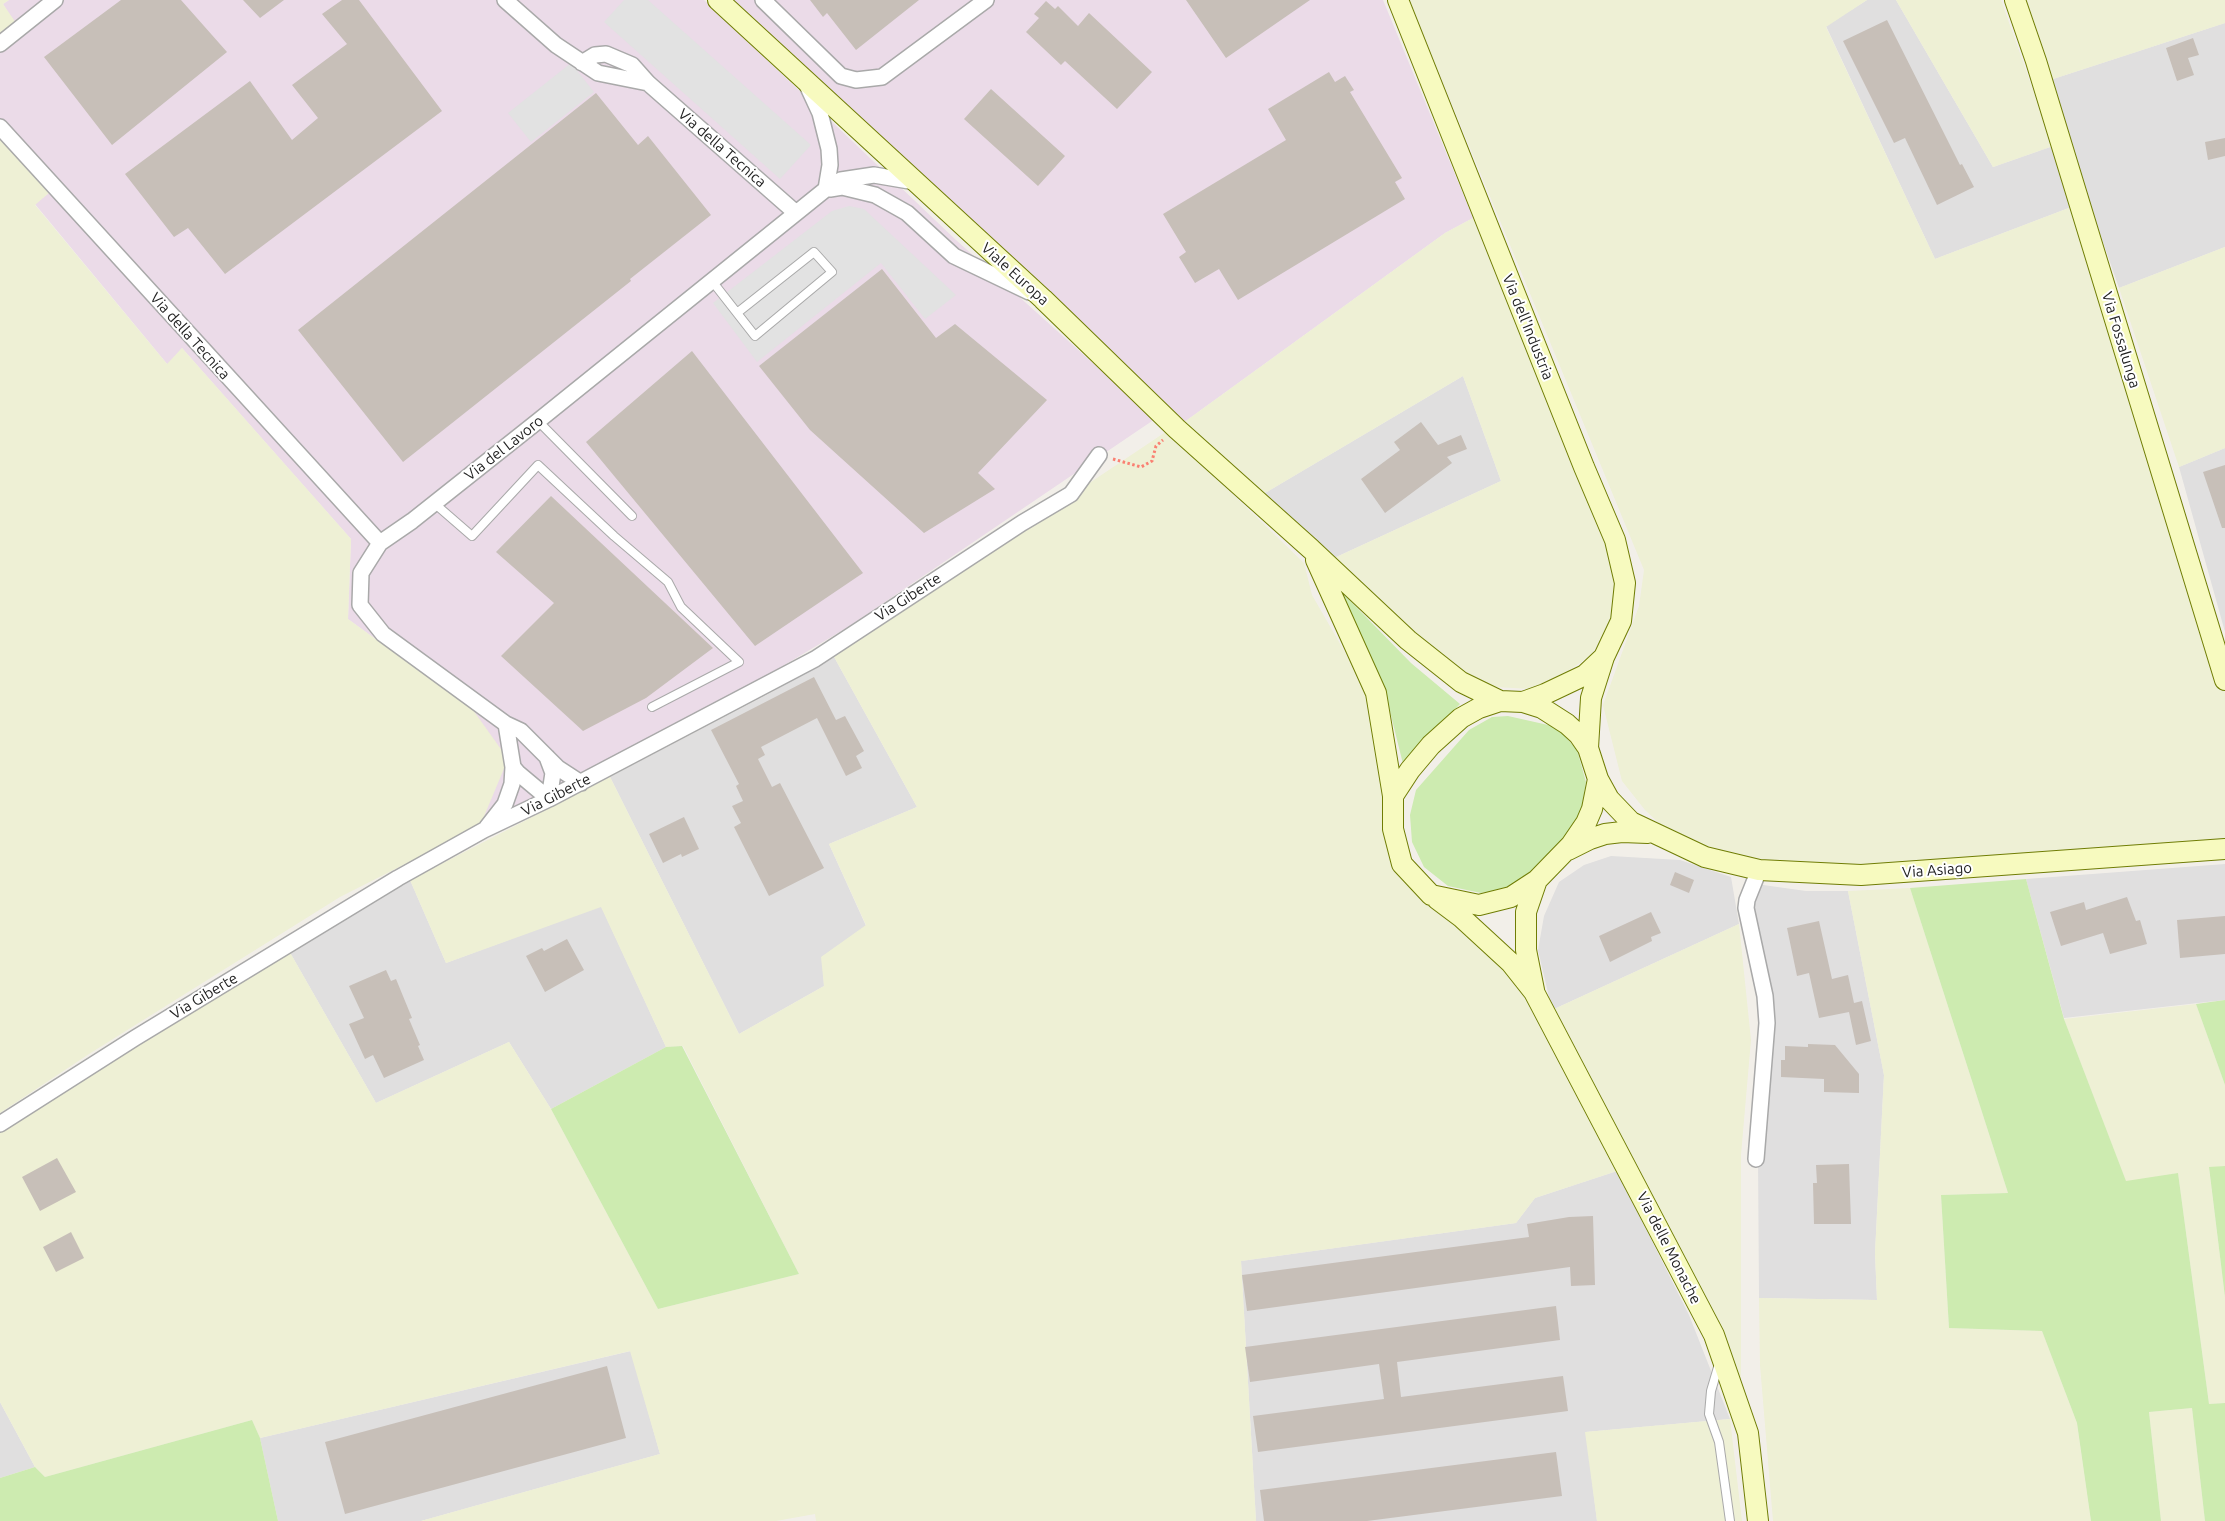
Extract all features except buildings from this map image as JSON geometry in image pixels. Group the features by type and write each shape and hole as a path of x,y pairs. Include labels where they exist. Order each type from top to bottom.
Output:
{"main road":[{"name":"Viale Europa","path":"718,0 1043,299 1178,430 1311,549 1408,640 1461,682 1500,701"},
{"name":"Via dell'Industria","path":"1398,0 1584,467 1615,540 1625,583 1621,620 1604,657 1591,698 1588,748"},
{"name":"Via Fossalunga","path":"2015,0 2036,61 2221,653 2225,680"},
{"path":"1311,549 1376,693 1393,796 1393,829 1402,864 1432,895 1461,917 1510,963 1534,992"},
{"name":"Via dell'Industria","path":"1522,702 1545,694 1585,675 1604,657"},
{"path":"1393,796 1410,770 1431,745 1461,718 1479,708 1500,701 1522,702 1542,708 1555,715 1579,735 1588,748 1598,780 1594,802 1586,823 1571,845 1537,880 1511,897 1479,905 1432,895"},
{"name":"Via Asiago","path":"1598,780 1609,799 1631,822 1705,857 1759,870 1861,875 2225,849"},
{"path":"1561,854 1582,842 1605,834 1622,832 1655,834"},
{"path":"1534,992 1526,950 1526,912 1537,880"},
{"name":"Via delle Monache","path":"1534,992 1714,1334 1748,1433 1758,1521"}],"street":[{"path":"0,44 55,0"},
{"name":"Via della Tecnica","path":"506,0 556,45 598,73 648,83"},
{"path":"763,0 841,76 856,80 882,77 986,0"},
{"name":"Via della Tecnica","path":"582,63 595,55 606,54 632,65 648,83 796,213"},
{"path":"804,80 820,113 829,148 830,165 826,189 842,187 875,195 906,213 954,256 1043,299"},
{"name":"Via della Tecnica","path":"0,127 380,544"},
{"name":"Via del Lavoro","path":"581,783 558,768 521,732 506,724 384,634 360,605 361,573 380,544 538,421 826,189 841,180 874,175 915,182"},
{"name":"Via Giberte","path":"0,1124 135,1038 372,894 484,830 581,783 815,659 1022,523 1072,494 1099,454"},
{"path":"484,830 505,804 512,784 513,767 506,724"},
{"path":"546,755 553,773 550,799"},
{"path":"513,767 550,799"},
{"path":"1756,1159 1767,1023 1765,996 1746,908 1747,900 1759,870"}],"lane":[{"path":"712,281 737,313 755,336 832,272 814,252 737,313"},
{"path":"538,421 632,516"},
{"path":"434,503 472,536 538,465 614,536 668,582 681,607 739,662 652,707"},
{"path":"1721,1355 1711,1391 1709,1414 1719,1442 1730,1521"}],"path":[{"path":"1099,454 1142,467 1152,461 1156,446 1178,430"}],"shaded area":[{"path":"9,0 704,0 956,240 1155,419 848,627 766,676 480,826 473,710 348,619 351,539 182,348 168,365 35,204 50,192 0,132 0,34 15,23 3,4"},
{"path":"624,0 648,0 811,145 780,179 604,22"},
{"path":"729,0 1383,0 1473,218 1445,233 1183,423"},
{"path":"1867,0 1896,0 1993,167 2053,146 2074,206 1935,259 1826,26"},
{"path":"2225,23 2225,247 2119,288 2047,81"},
{"path":"571,63 594,92 531,142 508,113"},
{"path":"849,206 864,209 956,295 925,319 881,263 757,362 713,303 832,211"},
{"path":"1463,376 1501,481 1332,559 1260,496"},
{"path":"2225,448 2225,632 2179,467"},
{"path":"833,655 917,807 829,844 866,926 822,957 824,986 739,1034 610,777 774,691"},
{"path":"1611,856 1680,860 1731,877 1739,924 1552,1010 1538,950 1544,916 1559,882 1584,865"},
{"path":"2225,864 2225,1000 2064,1018 2026,879"},
{"path":"410,880 446,963 601,906 666,1047 551,1109 509,1042 376,1103 288,949 322,928"},
{"path":"1749,883 1806,891 1848,891 1884,1075 1875,1253 1877,1300 1759,1298 1758,1155 1767,1039"},
{"path":"1617,1171 1689,1315 1730,1419 1586,1432 1597,1521 1256,1521 1241,1261 1516,1223 1535,1198"},
{"path":"631,1351 660,1454 421,1521 278,1521 260,1438"},
{"path":"0,1402 35,1467 0,1478"}],"green space":[{"path":"0,0 9,0 3,4 16,23 0,34"},
{"path":"1409,0 1867,0 1826,27 1935,259 2074,206 2181,534 2225,693 2225,848 1784,873 1679,842 1645,810 1622,781 1603,705 1639,606 1644,570"},
{"path":"1896,0 2001,0 2053,146 1993,167"},
{"path":"2019,0 2225,0 2225,23 2047,81"},
{"path":"0,132 50,192 35,205 167,364 182,348 351,539 348,619 473,710 508,759 480,826 340,897 89,1054 0,1113"},
{"path":"1473,218 1615,558 1614,621 1590,656 1556,679 1530,689 1496,687 1440,665 1332,559 1501,481 1463,376 1260,496 1183,423 1445,233"},
{"path":"2225,247 2225,448 2179,467 2119,288"},
{"path":"1167,431 1304,563 1312,595 1369,694 1400,863 1508,962 1617,1171 1535,1198 1516,1223 1241,1261 1256,1521 816,1521 815,1514 776,1521 421,1521 660,1454 630,1351 260,1438 252,1420 45,1477 35,1467 0,1402 0,1133 288,949 376,1103 509,1042 551,1109 658,1309 799,1274 683,1046 666,1047 601,907 446,963 410,880 610,777 739,1034 824,986 821,957 866,925 829,844 917,807 833,655"},
{"path":"1324,574 1411,663 1460,704 1403,764 1384,687"},
{"path":"1508,716 1557,727 1577,750 1586,782 1581,812 1561,845 1510,889 1481,893 1448,886 1424,867 1412,842 1410,815 1416,790 1469,730 1492,717"},
{"path":"2026,879 2064,1019 2126,1181 2178,1173 2209,1404 2225,1403 2225,1521 2205,1521 2192,1408 2149,1412 2161,1521 2091,1521 2077,1423 2042,1331 1949,1328 1941,1195 2008,1193 1910,888"},
{"path":"1910,888 2008,1193 1941,1195 1949,1328 2042,1331 2077,1423 2091,1521 1773,1521 1760,1365 1759,1298 1877,1300 1875,1253 1884,1075 1848,891"},
{"path":"1739,924 1751,1040 1741,1155 1741,1402 1552,1010"},
{"path":"2225,1000 2225,1085 2196,1004"},
{"path":"2196,1004 2225,1085 2225,1166 2209,1168 2225,1297 2225,1403 2209,1404 2178,1173 2126,1182 2064,1019"},
{"path":"682,1046 799,1274 658,1309 551,1109 666,1047"},
{"path":"2225,1166 2225,1297 2209,1167"},
{"path":"2192,1408 2205,1521 2161,1521 2149,1412"},
{"path":"1730,1419 1742,1521 1597,1521 1585,1432"},
{"path":"252,1420 260,1438 278,1521 0,1521 0,1478 35,1467 45,1477"}]}
